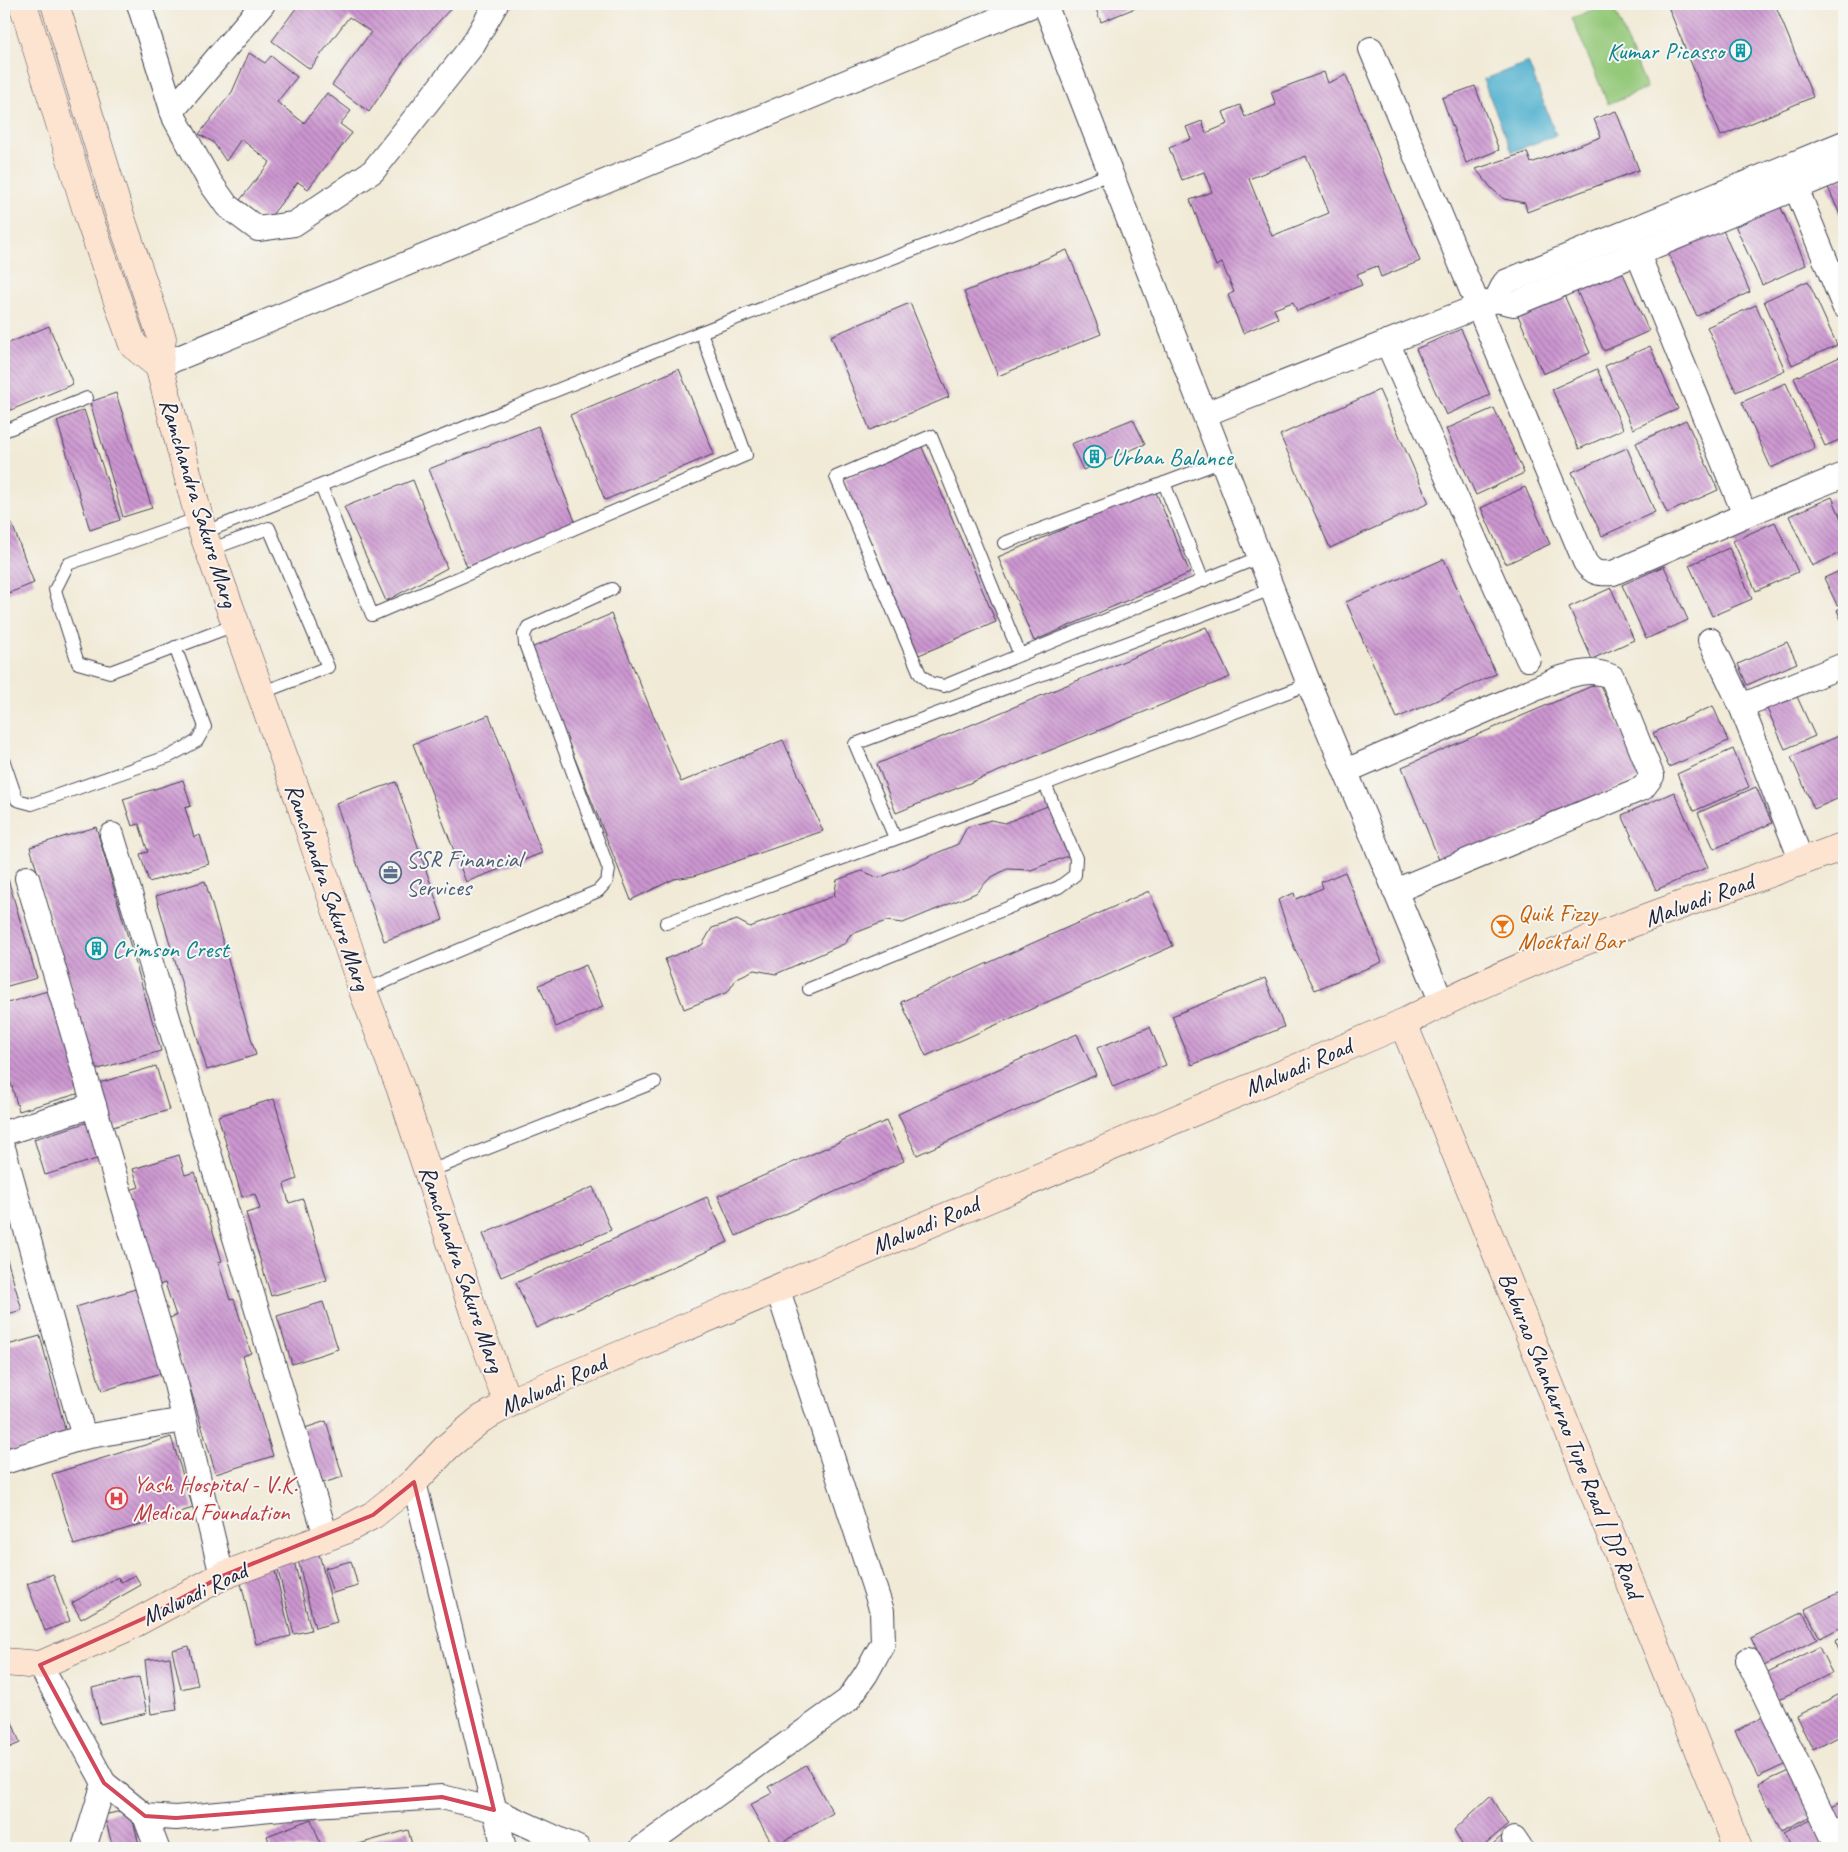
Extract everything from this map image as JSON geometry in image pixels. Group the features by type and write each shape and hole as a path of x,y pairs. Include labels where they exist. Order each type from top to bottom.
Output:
{"street":[{"name":"Ramchandra Sakure Marg","path":"22,4 89,218 133,345 158,366"},
{"name":"Ramchandra Sakure Marg","path":"55,4 118,209 162,338 158,366 204,534 363,990 430,1172 475,1316 508,1404"},
{"path":"139,4 172,111 210,182 228,206 258,229 294,224 373,171 472,46 496,4"},
{"path":"172,111 263,4"},
{"path":"158,366 1035,4"},
{"path":"1045,4 1308,684 1442,1002"},
{"path":"1371,49 1486,304 1585,562 1591,571 1600,574 1613,573 1745,514 1844,475"},
{"path":"1486,304 1505,282 1844,142"},
{"path":"1787,166 1844,306"},
{"path":"1205,414 1486,304 1514,304 1844,168"},
{"path":"89,218 118,209"},
{"path":"1628,231 1745,514"},
{"path":"1387,342 1528,659"},
{"path":"1710,640 1741,706 1802,862"},
{"path":"1741,706 1844,665"},
{"path":"1346,771 1558,679 1583,671 1601,672 1612,677 1652,776 1643,788 1395,891"},
{"path":"112,834 326,1536"},
{"name":"Malwadi Road","path":"40,1665 124,1629 222,1576 342,1531 373,1515 414,1482 446,1447 481,1419 508,1404 777,1287 1403,1023 1442,1002 1584,942 1844,846"},
{"path":"27,878 175,1380 222,1576"},
{"name":"Baburao Shankarrao Tupe Road | DP Road","path":"1403,1023 1738,1848"},
{"path":"4,1133 94,1105"},
{"path":"4,1151 84,1437"},
{"path":"642,1848 848,1700 866,1674 883,1643 882,1611 777,1287"},
{"path":"4,1462 84,1437 184,1420"},
{"path":"414,1482 504,1848"},
{"path":"1748,1660 1838,1848"},
{"path":"4,1662 40,1665 104,1783 146,1816 157,1848"},
{"path":"84,1848 104,1783"},
{"path":"146,1816 176,1818 313,1805 442,1797 494,1810 578,1848"}],"lane":[{"path":"204,534 701,332 1110,174"},
{"path":"321,486 372,615 746,455 701,332"},
{"path":"4,431 87,398"},
{"path":"1020,655 931,436 836,477 920,674 930,683 944,686 1020,655 1203,580 1260,557"},
{"path":"1004,543 1222,460"},
{"path":"1164,483 1203,580"},
{"path":"235,625 110,672 78,663 56,590 68,564 204,534 269,528 328,667 261,693"},
{"path":"363,990 598,891 606,882 609,870 525,644 524,635 528,627 612,589"},
{"path":"894,838 855,744 1272,589"},
{"path":"4,762 16,800 32,804 170,756 197,741 204,727 175,648"},
{"path":"666,923 1045,784 1308,684"},
{"path":"809,989 1059,887 1075,875 1076,858 1045,784"},
{"path":"430,1172 656,1082"}],"highlighted area":[{"path":"414,1482 494,1810 442,1797 176,1818 145,1816 104,1783 40,1665 147,1617 222,1576 373,1515"}],"green space":[{"path":"1607,4 1612,4 1647,88 1608,104 1572,18"}],"water":[{"path":"1528,62 1556,135 1512,152 1483,80"}],"building":[{"path":"299,4 454,5 406,57 369,112 332,85 371,32 349,17 310,69 272,41"},
{"path":"1094,4 1145,4 1101,22"},
{"name":"Kumar Picasso","path":"1667,4 1775,4 1813,97 1721,136"},
{"path":"249,53 265,63 271,56 297,77 277,102 304,123 327,93 351,111 340,124 352,133 308,189 298,182 267,221 240,200 270,162 241,139 226,161 213,142 199,134 232,92"},
{"path":"1324,72 1328,83 1346,75 1420,261 1381,277 1377,266 1357,274 1362,285 1297,311 1293,302 1274,309 1278,318 1243,333 1228,295 1234,292 1222,263 1216,266 1190,200 1212,192 1204,172 1182,180 1169,148 1191,139 1186,127 1202,121 1206,133 1228,124 1223,112 1240,105 1245,117 1276,105 1271,92","holes":["1306,156 1329,213 1272,236 1249,179"]},
{"path":"1475,86 1499,150 1466,163 1442,98"},
{"path":"1616,111 1639,170 1527,212 1525,203 1504,199 1492,189 1476,169 1527,152 1531,163 1601,137 1594,119"},
{"path":"1844,178 1844,224 1827,185"},
{"path":"1779,203 1806,265 1762,285 1734,223"},
{"path":"1722,228 1750,292 1697,316 1668,253"},
{"path":"1067,250 1101,334 998,376 964,292"},
{"path":"1620,267 1649,331 1604,351 1575,287"},
{"path":"1808,281 1837,345 1792,365 1764,301"},
{"path":"1563,293 1590,353 1543,374 1517,313"},
{"path":"910,303 949,397 870,430 831,336"},
{"path":"1756,305 1785,370 1736,392 1707,327"},
{"path":"49,326 73,384 4,413 4,345"},
{"path":"1461,329 1490,395 1446,415 1416,349"},
{"path":"1650,346 1678,409 1633,429 1605,366"},
{"path":"1842,356 1844,438 1825,446 1794,378"},
{"path":"679,369 714,454 605,500 570,415"},
{"path":"1597,369 1623,429 1579,449 1552,389"},
{"path":"1786,383 1815,448 1771,468 1742,402"},
{"path":"1379,390 1429,503 1330,548 1280,435"},
{"path":"116,393 152,508 123,517 90,402"},
{"path":"1494,408 1524,473 1476,495 1446,429"},
{"path":"84,410 120,520 90,530 57,421"},
{"name":"Urban Balance","path":"1133,419 1145,444 1083,470 1071,444"},
{"path":"1686,420 1718,490 1667,513 1636,443"},
{"path":"538,426 576,524 467,567 429,469"},
{"path":"922,447 996,622 919,655 844,480"},
{"path":"1627,448 1655,512 1602,536 1572,472"},
{"path":"413,480 447,568 386,601 344,507"},
{"path":"1525,487 1550,544 1506,564 1481,508"},
{"path":"1155,490 1190,573 1034,641 998,557"},
{"path":"1832,497 1844,526 1844,551 1812,566 1789,516"},
{"path":"1775,522 1798,572 1756,591 1733,541"},
{"path":"12,524 34,583 4,595 4,527"},
{"path":"1729,548 1752,599 1712,616 1689,565"},
{"path":"1444,559 1496,674 1397,718 1346,602"},
{"path":"1664,566 1688,620 1646,639 1622,585"},
{"path":"1844,569 1844,601 1837,605 1824,578"},
{"path":"1611,588 1634,640 1592,659 1569,607"},
{"path":"1844,606 1844,627 1837,610"},
{"path":"611,614 681,782 783,740 823,831 694,876 674,879 631,900 531,648"},
{"path":"1206,627 1230,677 896,813 877,764"},
{"path":"1787,642 1797,663 1747,685 1738,664"},
{"path":"1599,683 1643,776 1441,865 1402,767"},
{"path":"1794,690 1815,736 1785,749 1765,704"},
{"path":"1713,706 1728,741 1669,767 1653,733"},
{"path":"489,715 542,853 466,882 413,744"},
{"path":"1841,735 1844,741 1844,796 1814,809 1791,757"},
{"path":"1733,749 1749,787 1694,811 1677,774"},
{"path":"183,780 191,806 185,808 194,837 200,835 209,864 149,882 140,854 148,852 139,824 132,826 123,799"},
{"path":"396,782 443,920 384,941 336,803"},
{"path":"1756,787 1772,823 1714,849 1698,813"},
{"path":"1674,792 1708,867 1656,890 1622,815"},
{"path":"1050,805 1070,855 1031,870 1007,869 990,878 976,893 903,923 886,921 850,935 846,943 776,974 754,970 737,978 728,992 684,1009 665,959 702,945 712,928 737,920 750,927 834,896 837,880 862,871 879,878 958,844 967,827 991,820 1005,823"},
{"name":"Crimson Crest","path":"96,827 161,1051 95,1070 30,847"},
{"path":"1345,872 1382,962 1315,990 1294,947 1278,900 1294,893 1296,899 1323,888 1321,882"},
{"path":"8,879 37,978 4,987 4,880"},
{"path":"205,881 256,1055 207,1070 156,896"},
{"path":"1149,891 1173,946 926,1056 901,1002"},
{"path":"586,965 603,1007 556,1027 539,985"},
{"path":"1265,978 1284,1027 1192,1065 1172,1016"},
{"path":"54,989 84,1092 19,1111 4,1059 4,1004"},
{"path":"1150,1027 1166,1065 1113,1087 1097,1048"},
{"path":"1077,1034 1096,1075 917,1155 898,1114"},
{"path":"156,1066 169,1110 113,1127 99,1083"},
{"path":"274,1099 297,1179 284,1184 289,1203 303,1199 327,1280 271,1296 246,1213 260,1209 255,1194 242,1197 218,1116"},
{"path":"92,1121 103,1157 45,1175 34,1139"},
{"path":"886,1121 904,1161 736,1236 718,1196"},
{"path":"179,1155 185,1175 195,1172 222,1261 218,1262 230,1300 234,1299 251,1353 243,1356 273,1456 216,1474 169,1318 176,1316 165,1283 159,1285 130,1190 139,1187 133,1169"},
{"path":"593,1187 611,1230 501,1277 483,1234"},
{"path":"707,1197 728,1242 536,1328 516,1283"},
{"path":"4,1249 22,1310 4,1315"},
{"path":"142,1287 167,1371 102,1391 76,1307"},
{"path":"323,1302 338,1349 292,1364 277,1316"},
{"path":"40,1336 67,1436 4,1453 4,1346"},
{"path":"326,1421 343,1477 319,1484 302,1429"},
{"path":"171,1437 193,1508 74,1545 52,1474"},
{"path":"318,1550 337,1622 315,1628 297,1556"},
{"path":"293,1557 311,1630 294,1634 276,1562"},
{"path":"351,1561 358,1586 333,1593 325,1568"},
{"path":"273,1563 291,1636 256,1644 238,1571"},
{"path":"53,1574 70,1621 45,1631 27,1584"},
{"path":"135,1575 141,1585 81,1619 72,1603 118,1577 121,1582"},
{"path":"1844,1590 1844,1626 1820,1638 1805,1609"},
{"path":"1803,1612 1817,1639 1764,1666 1751,1638"},
{"path":"1844,1637 1844,1662 1835,1641"},
{"path":"189,1646 198,1685 181,1689 172,1650"},
{"path":"1819,1647 1832,1673 1777,1700 1764,1675"},
{"path":"170,1657 177,1710 151,1714 145,1660"},
{"path":"139,1677 147,1713 100,1724 92,1688"},
{"path":"1844,1692 1844,1734 1813,1750 1796,1716"},
{"path":"1765,1716 1788,1763 1758,1777 1735,1731"},
{"path":"11,1719 20,1743 4,1750 4,1721"},
{"path":"806,1765 833,1813 774,1847 750,1805 772,1793 768,1787"},
{"path":"1793,1769 1815,1814 1781,1831 1758,1785"},
{"path":"1490,1796 1508,1825 1480,1848 1464,1848 1454,1830"},
{"path":"1844,1800 1844,1843 1828,1807"},
{"path":"130,1809 140,1848 113,1848 104,1815"},
{"path":"1817,1816 1833,1848 1791,1848 1783,1833"},
{"path":"311,1819 322,1848 271,1848 267,1836"},
{"path":"408,1830 413,1848 345,1848"},
{"path":"1502,1836 1511,1848 1488,1848"}],"place":[{"name":"Kumar Picasso","path":"1740,51"},
{"name":"Urban Balance","path":"1095,457"},
{"name":"SSR Financial Services","path":"390,873"},
{"name":"Quik Fizzy Mocktail Bar","path":"1502,927"},
{"name":"Crimson Crest","path":"96,949"},
{"name":"Yash Hospital - V.K. Medical Foundation","path":"117,1498"}]}
